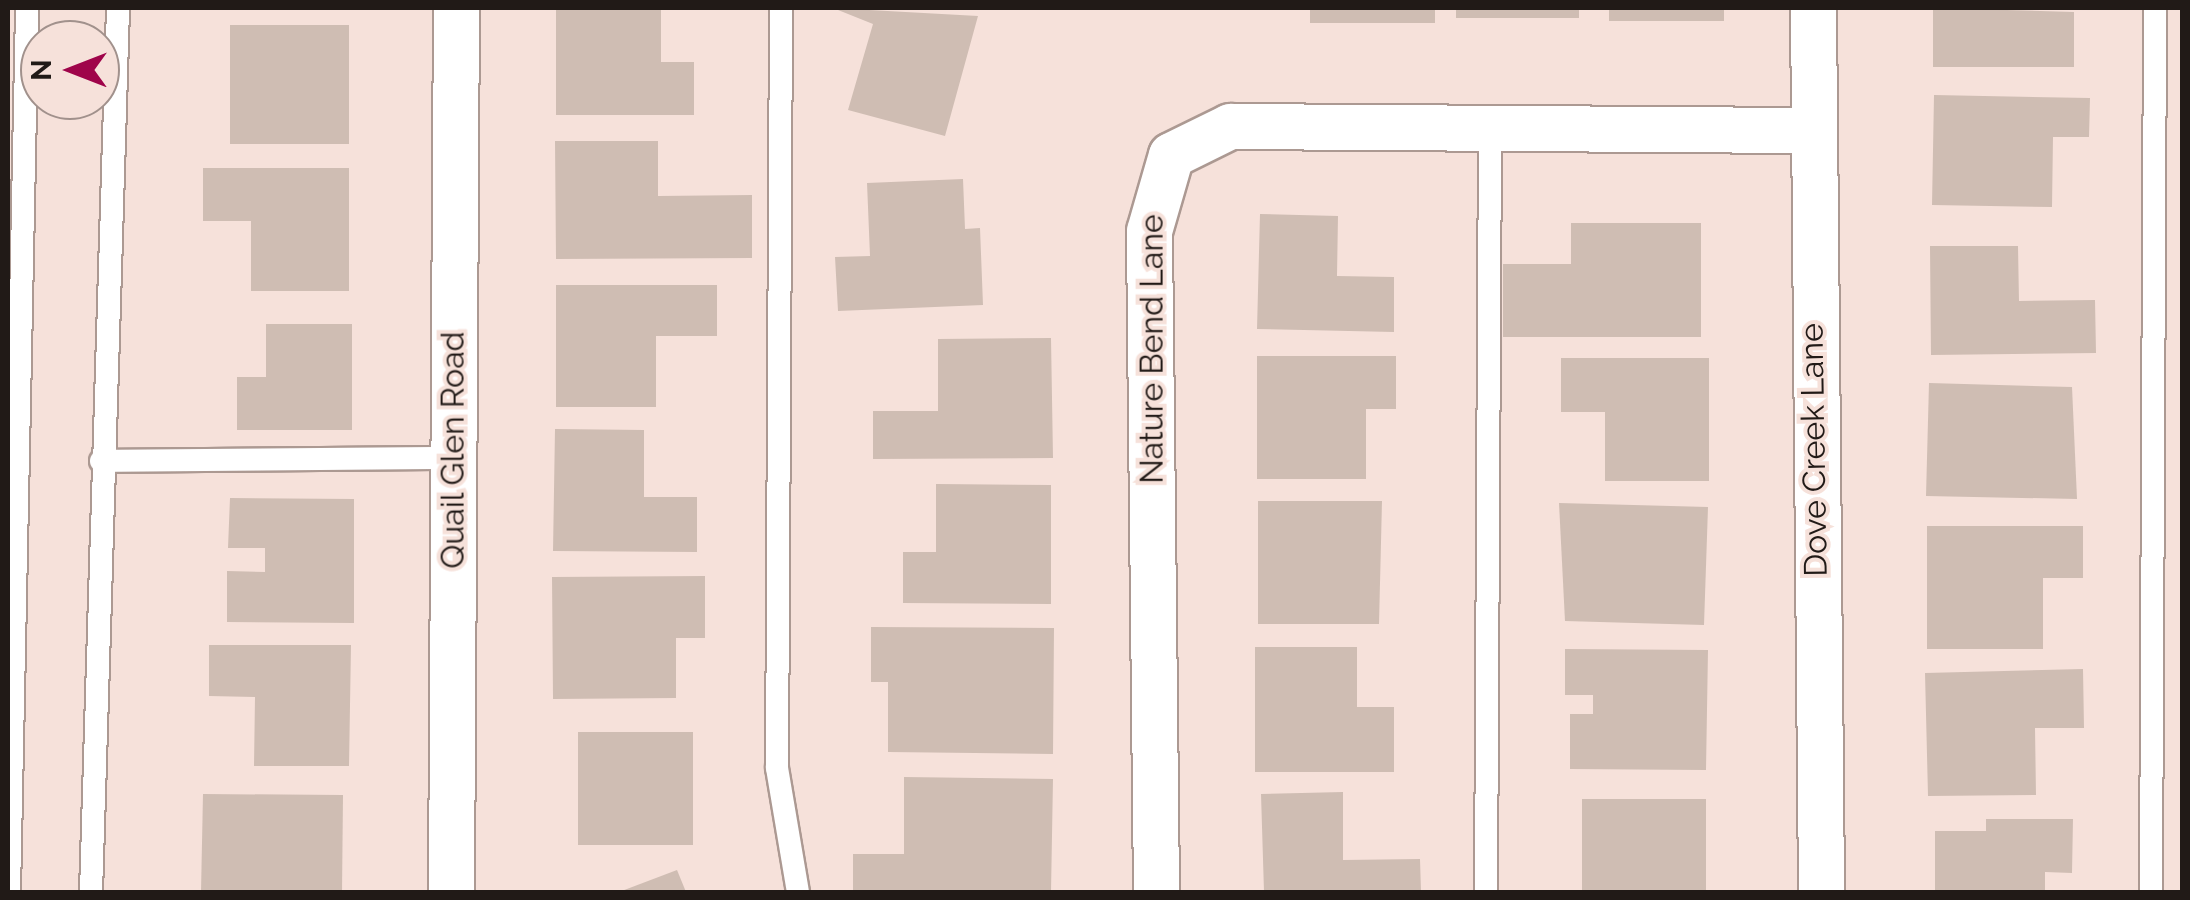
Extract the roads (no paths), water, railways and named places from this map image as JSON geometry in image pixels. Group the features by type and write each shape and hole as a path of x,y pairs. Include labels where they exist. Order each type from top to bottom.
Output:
{"street":[{"name":"Quail Glen Road","path":"452,892 456,8"},
{"name":"Dove Creek Lane","path":"1813,8 1810,130 1821,892"},
{"name":"Nature Bend Lane","path":"1156,892 1152,195 1170,154 1230,126 1490,124 1810,130"}],"lane":[{"path":"8,892 27,8"},
{"path":"91,892 101,460 118,8"},
{"path":"781,8 776,768 798,892"},
{"path":"2151,892 2155,8"},
{"path":"1486,892 1490,124"},
{"path":"101,460 453,458"}]}
